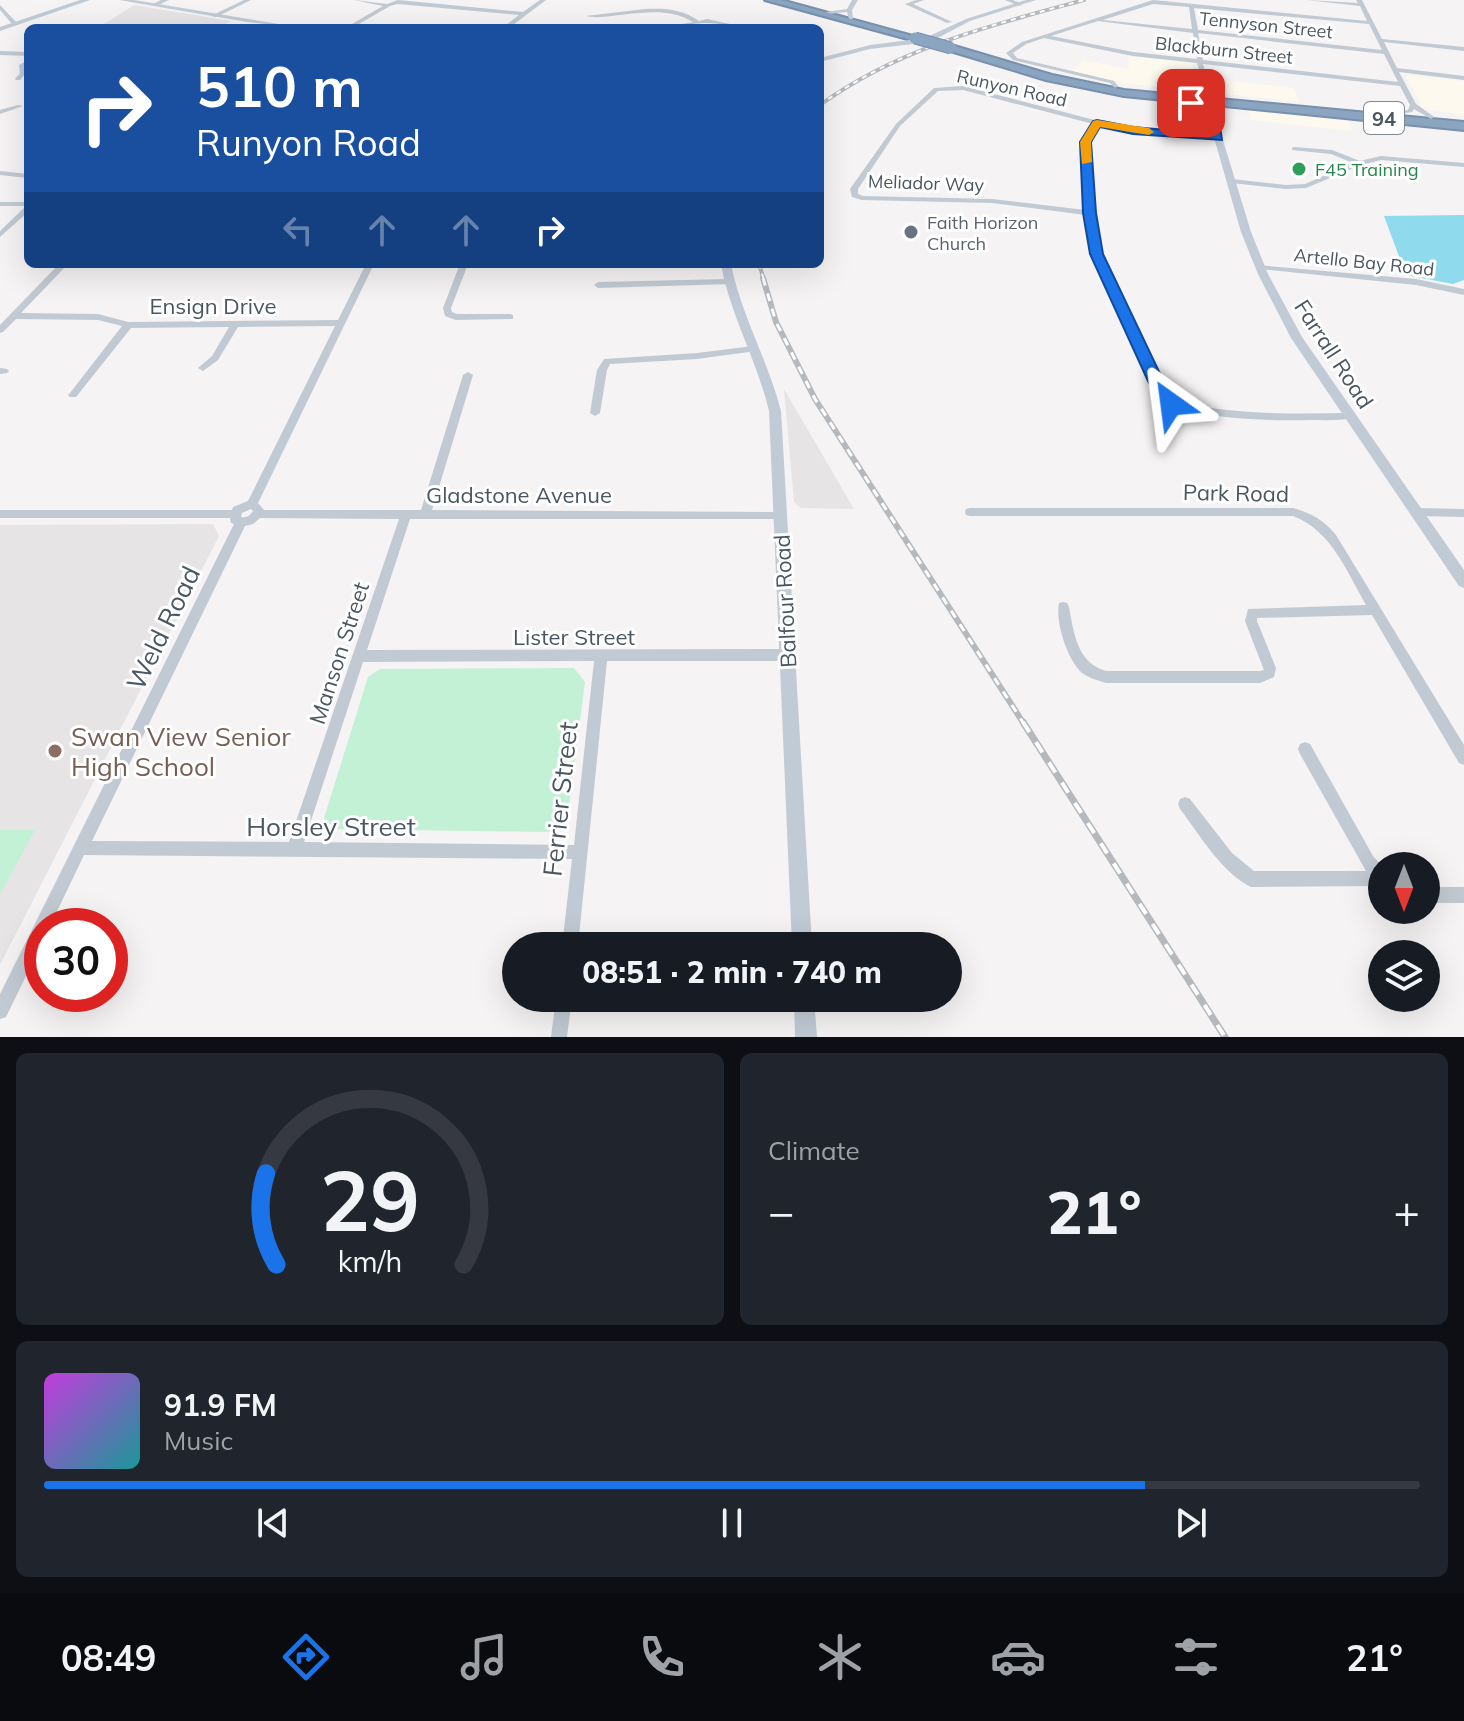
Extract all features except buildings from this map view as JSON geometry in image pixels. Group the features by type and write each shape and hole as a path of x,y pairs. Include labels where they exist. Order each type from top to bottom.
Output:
{"highway":[{"name":"94","path":"770,0 917,37 1082,86 1184,100 1209,107 1426,114 1464,123"},
{"name":"94","path":"783,0 850,14 917,37"},
{"name":"94","path":"953,47 1115,86 1169,93 1209,107 1269,108 1464,123"}],"main road":[{"path":"0,29 87,0"},
{"path":"122,0 273,24"},
{"path":"824,59 870,47 918,42 938,36 968,20 1033,0"},
{"name":"Farrall Road","path":"1209,107 1246,232 1260,267 1297,338 1464,582"},
{"name":"Balfour Road","path":"726,268 728,282 768,382 775,411 801,932"},
{"path":"805,1012 806,1037"}],"street":[{"path":"154,5 166,0"},
{"path":"218,15 248,0"},
{"path":"357,0 523,14"},
{"path":"510,24 543,0"},
{"path":"850,14 855,0"},
{"path":"921,0 908,4 949,22"},
{"path":"1008,0 1019,4"},
{"path":"1309,0 1360,2 1413,105 1426,114"},
{"path":"1082,86 1070,75 1009,55 1019,45 1149,3 1371,23"},
{"path":"355,24 388,5"},
{"path":"1191,5 1209,107"},
{"path":"589,16 652,6 691,16 696,21"},
{"path":"0,7 15,24"},
{"name":"Tennyson Street","path":"1097,20 1385,52"},
{"path":"683,24 696,21 717,24"},
{"name":"Blackburn Street","path":"1045,36 1117,52 1402,84"},
{"path":"1379,40 1464,49"},
{"path":"0,53 24,54"},
{"path":"18,79 23,73 24,64"},
{"path":"1395,70 1464,78"},
{"name":"Runyon Road","path":"942,87 963,88 1133,130 1209,107"},
{"name":"Meliador Way","path":"942,87 936,89 898,125 854,189 855,195 876,200 992,201 1089,213"},
{"path":"1395,114 1410,111 1413,105"},
{"path":"0,112 20,106"},
{"path":"1097,123 1086,142 1089,213 1096,254 1156,381 1171,404 1204,413 1244,418 1350,416"},
{"path":"1294,149 1332,152 1359,163"},
{"path":"1232,181 1306,186 1359,163 1395,158 1464,165"},
{"path":"0,173 24,176"},
{"path":"0,204 24,206"},
{"path":"0,235 24,210"},
{"name":"Artello Bay Road","path":"1260,267 1416,282 1464,292"},
{"path":"0,330 60,268"},
{"path":"255,509 368,268"},
{"path":"462,268 447,308 448,314 456,317 510,317"},
{"path":"598,285 728,282"},
{"path":"14,316 98,317 128,325"},
{"path":"203,368 215,358 236,323"},
{"name":"Ensign Drive","path":"73,395 128,325 340,323"},
{"path":"595,413 602,370 607,361 753,349"},
{"path":"425,514 468,375"},
{"name":"Gladstone Avenue","path":"0,514 237,518 255,509 406,515 780,515"},
{"name":"Park Road","path":"970,512 1293,512 1306,516 1326,530 1460,742 1464,758"},
{"path":"1416,512 1464,513"},
{"name":"Manson Street","path":"294,850 406,515"},
{"name":"Weld Road","path":"51,908 237,518"},
{"path":"1063,607 1067,630 1079,663 1086,671 1106,677 1260,677 1270,673 1270,668 1251,621 1252,613 1375,610"},
{"name":"Lister Street","path":"359,656 789,655"},
{"name":"Ferrier Street","path":"572,932 601,657"},
{"path":"1305,749 1368,861"},
{"path":"1185,804 1227,858 1251,879 1368,878"},
{"name":"Horsley Street","path":"81,848 581,852"},
{"path":"1440,895 1464,895"},
{"name":"Weld Road","path":"0,1011 24,962"},
{"path":"559,1037 562,1012"}],"shaded area":[{"path":"134,5 231,21 225,24 104,24"},
{"path":"1128,56 1192,63 1198,90 1130,84 1072,71 1082,60 1129,69"},
{"path":"1406,76 1464,81 1464,115 1423,109"},
{"path":"1215,79 1294,88 1299,102 1218,93"},
{"path":"1248,110 1347,119 1353,131 1222,117 1251,119"},
{"path":"784,389 854,509 801,508 794,502"},
{"name":"Swan View Senior High School","path":"213,524 219,536 29,908 24,908 24,918 0,965 0,525"}],"green space":[{"path":"574,668 585,682 567,821 552,832 331,829 324,818 368,677 380,669"},
{"path":"0,830 35,830 0,894"}],"water":[{"path":"1464,215 1464,280 1453,284 1406,275 1384,216"}],"railway":[{"path":"824,102 881,68 947,40 1084,0"},
{"path":"760,268 764,280"},
{"path":"763,278 776,322 815,399 1024,724"},
{"path":"1023,722 1225,1037"}],"slow traffic":[{"path":"1087,162 1086,142 1097,123 1149,132"}],"place":[{"name":"F45 Training","path":"1299,169"},
{"name":"Faith Horizon Church","path":"911,232"},
{"name":"Swan View Senior High School","path":"55,751"}],"route":[{"path":"1171,404 1156,381 1096,254 1089,213 1086,142 1097,123 1133,130 1218,138 1215,126 1191,103"}]}
